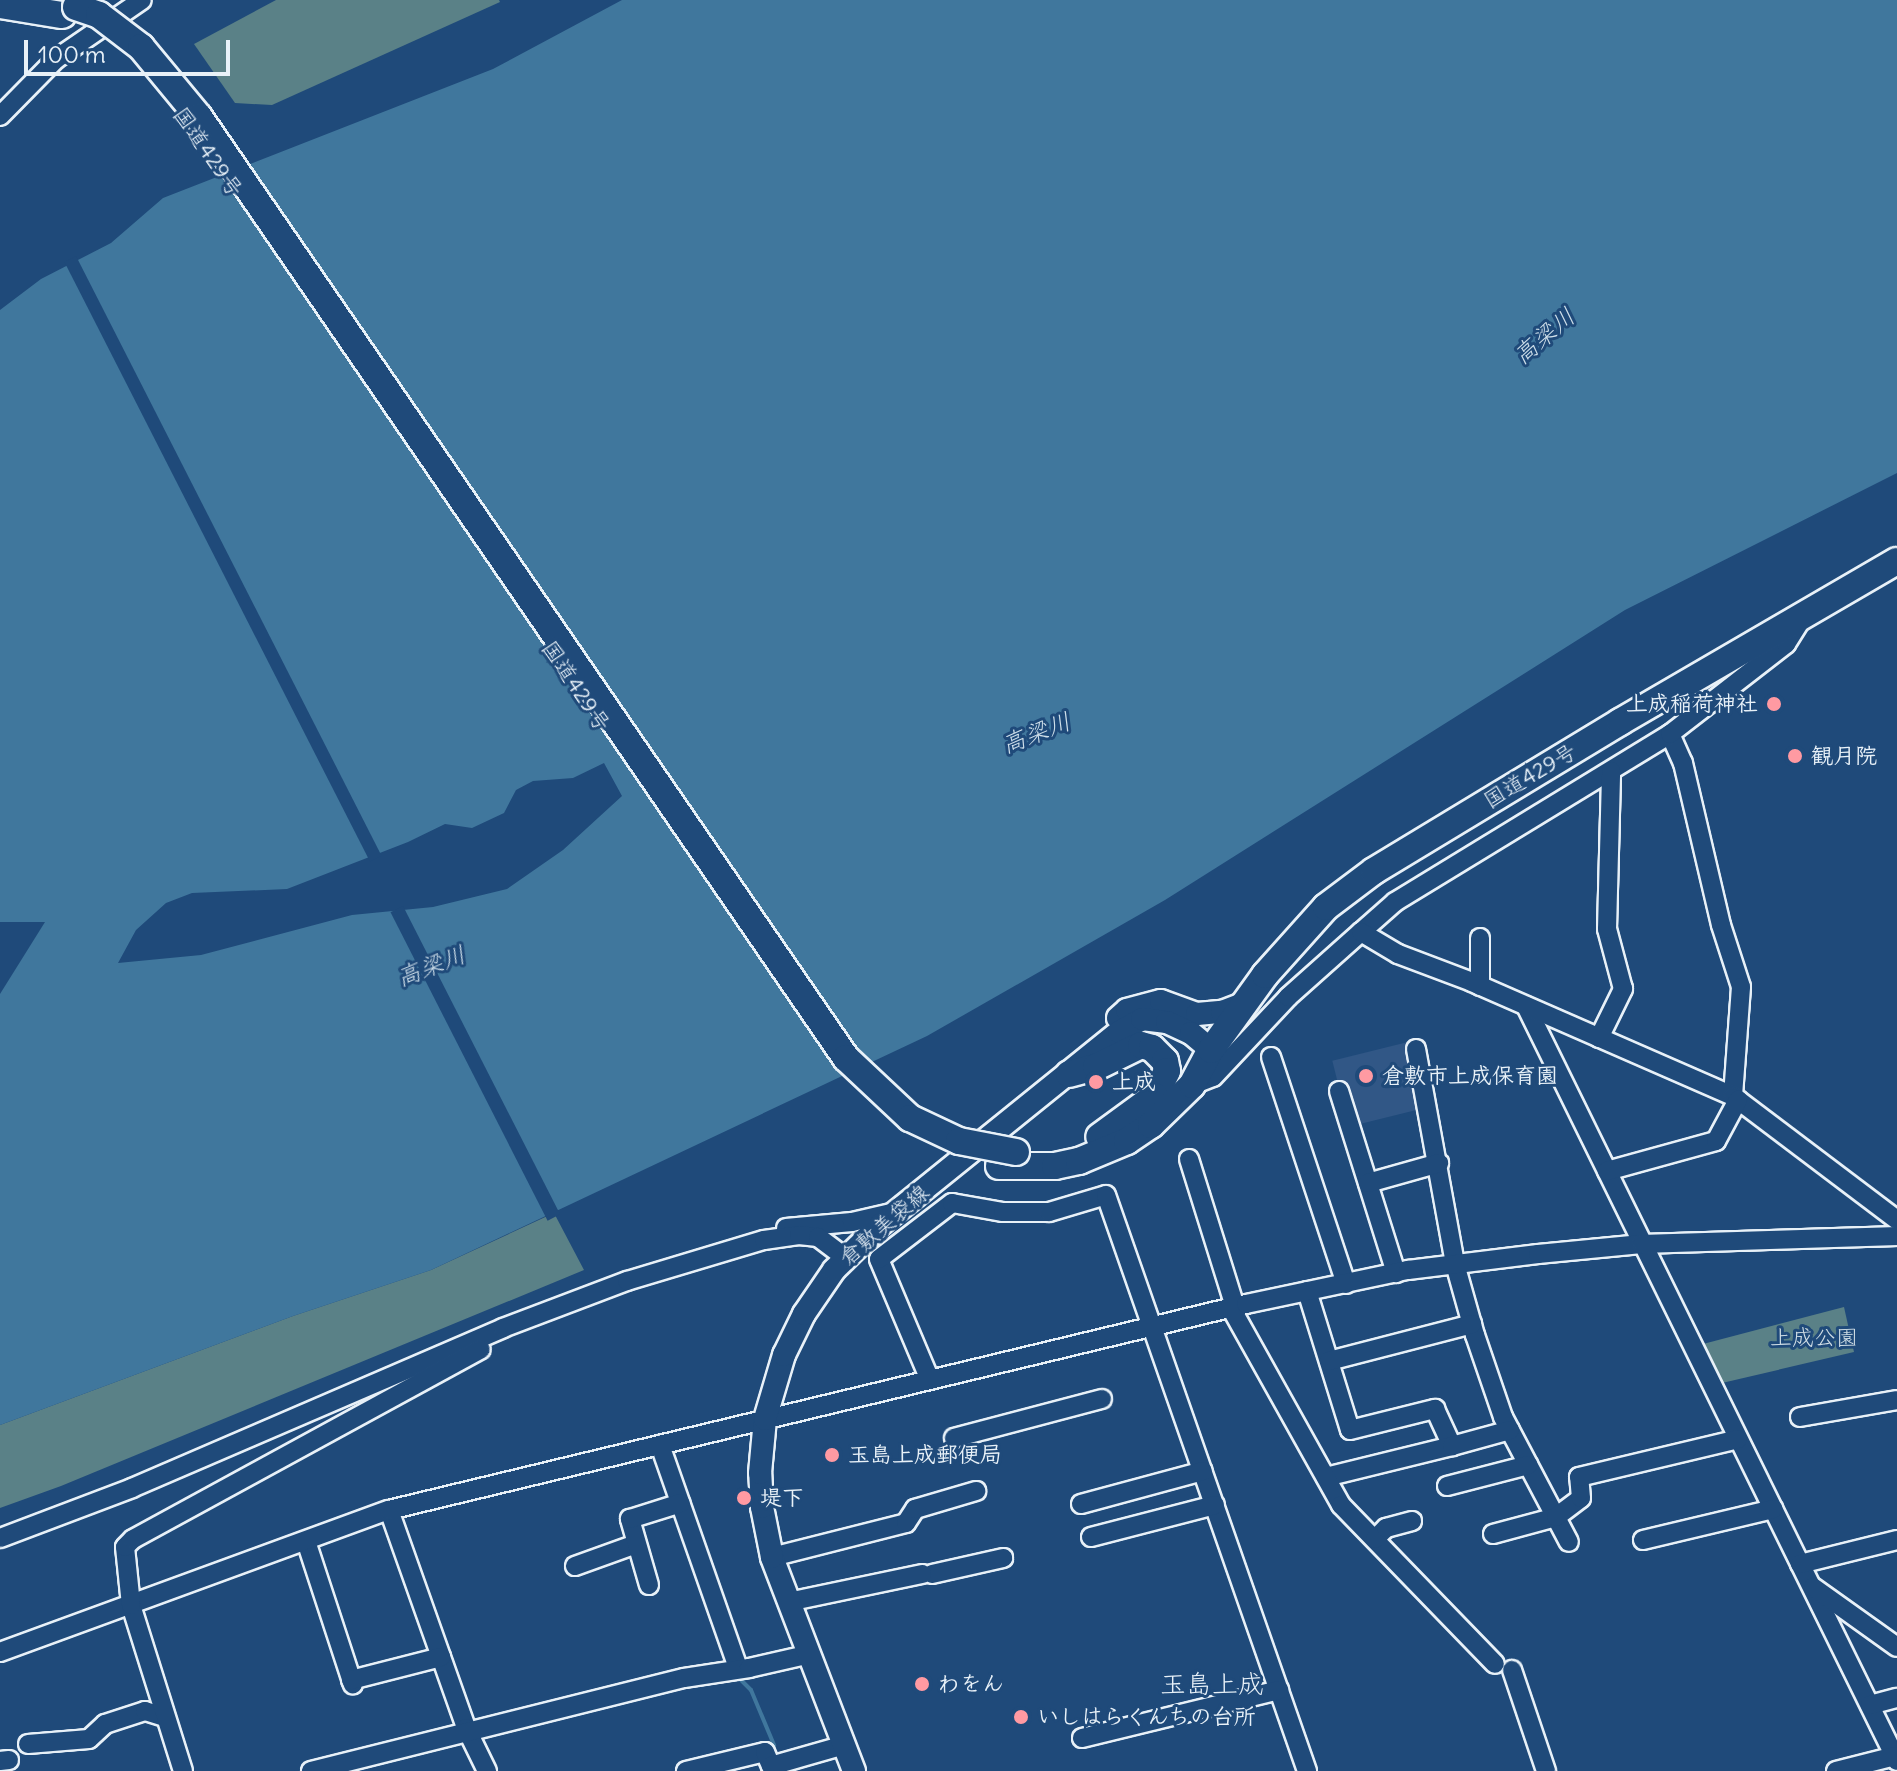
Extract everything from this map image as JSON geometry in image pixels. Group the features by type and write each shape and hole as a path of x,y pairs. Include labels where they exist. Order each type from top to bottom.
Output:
{"highway":[{"name":"国道429号","path":"0,5 72,6 141,47 199,117 846,1058 910,1118 1008,1159 1074,1146 1099,1137 1158,1102 1211,1050"},
{"name":"国道429号","path":"72,6 83,22 132,56 192,127 837,1066 877,1109 948,1155 1055,1166 1105,1151 1151,1125 1192,1085 1211,1050 1245,1003 1289,946 1326,907 1374,871 1897,561"},
{"path":"1069,1074 1096,1067 1141,1045 1152,1048 1165,1061 1167,1071 1155,1096 1099,1137"}],"main road":[{"path":"1092,1055 1112,1024 1127,1010 1142,1004 1161,1001 1197,1014 1210,1014 1245,1003"},
{"name":"倉敷美袋線","path":"854,1771 772,1557 760,1473 765,1419 784,1355 797,1327 820,1288 845,1257 896,1212 1119,1032 1142,1019 1167,1022 1191,1033 1211,1050"}],"street":[{"path":"0,116 56,59 142,0"},
{"path":"1192,1085 1213,1077 1288,997 1395,902 1670,734 1786,644 1798,629 1803,615"},
{"path":"1607,1171 1716,1141 1736,1098 1741,987 1721,925 1688,778 1670,734"},
{"path":"1599,1038 1623,989 1607,929 1611,771"},
{"path":"1361,932 1398,954 1480,986 1736,1098 1897,1220"},
{"path":"1480,938 1480,986"},
{"path":"1526,1006 1896,1758 1836,1771"},
{"path":"1416,1049 1455,1264 1472,1324 1510,1430 1569,1542"},
{"path":"1271,1057 1346,1284"},
{"path":"1339,1091 1396,1273"},
{"path":"1189,1159 1233,1308 1330,1476 1341,1505 1378,1536 1504,1667 1546,1771"},
{"path":"1368,1183 1439,1163"},
{"path":"928,1374 879,1259 952,1203 1003,1212 1049,1212 1106,1195 1307,1771"},
{"path":"724,1252 765,1233 805,1223 852,1222 896,1212"},
{"path":"0,1538 132,1488 503,1328 627,1281 724,1252 799,1235 818,1237 845,1257"},
{"path":"0,1652 130,1599 389,1510 765,1419 928,1374 1307,1291 1455,1264 1642,1244 1897,1236"},
{"path":"1307,1291 1350,1430 1435,1409 1452,1446"},
{"path":"1329,1361 1472,1324"},
{"path":"183,1771 130,1599 123,1559 125,1547 133,1539 436,1375 486,1346 503,1328"},
{"path":"954,1438 1102,1399"},
{"path":"1800,1417 1897,1400"},
{"path":"1330,1476 1510,1430"},
{"path":"1493,1534 1556,1517 1581,1498 1579,1477 1738,1439"},
{"path":"660,1445 738,1668"},
{"path":"1447,1486 1528,1465"},
{"path":"1081,1504 1203,1471"},
{"path":"772,1557 906,1523 915,1509 976,1491"},
{"path":"649,1585 630,1519 681,1503"},
{"path":"1091,1537 1215,1505"},
{"path":"1643,1540 1773,1509"},
{"path":"389,1510 441,1657 487,1771"},
{"path":"1378,1536 1412,1521"},
{"path":"1800,1564 1897,1540"},
{"path":"306,1541 352,1683 441,1657"},
{"path":"575,1566 636,1544"},
{"path":"788,1602 1003,1558"},
{"path":"1811,1586 1897,1647"},
{"path":"311,1771 472,1737 669,1681 810,1654"},
{"path":"1082,1738 1279,1690"},
{"path":"1870,1705 1897,1698"},
{"path":"28,1744 89,1739 105,1724 145,1711 165,1717"},
{"path":"686,1771 765,1752 771,1766 844,1745"}],"shaded area":[{"path":"1408,1042 1424,1108 1349,1127 1332,1061"}],"green space":[{"path":"276,0 500,2 272,105 235,103 194,44"},
{"path":"554,1213 584,1270 61,1486 0,1508 0,1425 293,1316 431,1270"},
{"name":"上成公園","path":"1844,1307 1854,1352 1722,1383 1703,1344"}],"water":[{"name":"高梁川","path":"622,0 1897,0 1897,473 1625,610 1165,900 927,1036 431,1270 293,1316 0,1425 0,994 45,922 0,922 0,310 41,279 111,243 163,198 493,69","holes":["604,763 622,796 563,850 507,889 433,907 352,915 201,955 118,963 136,930 166,903 192,893 287,889 408,842 445,824 472,828 504,813 516,790 533,781 573,778"]}],"pier":[{"path":"76,256 382,856 370,862 64,262"},
{"path":"403,906 560,1214 548,1221 391,912"}],"waterway":[{"path":"738,1677 751,1690 774,1745"}],"place":[{"name":"上成稲荷神社","path":"1774,704"},
{"name":"観月院","path":"1795,756"},
{"name":"倉敷市上成保育園","path":"1366,1076"},
{"name":"上成","path":"1096,1082"},
{"name":"玉島上成郵便局","path":"832,1455"},
{"name":"堤下","path":"744,1498"},
{"name":"わをん","path":"922,1684"},
{"name":"いしはらくんちの台所","path":"1021,1717"}],"district":[{"name":"玉島上成","path":"1212,1684"}]}
